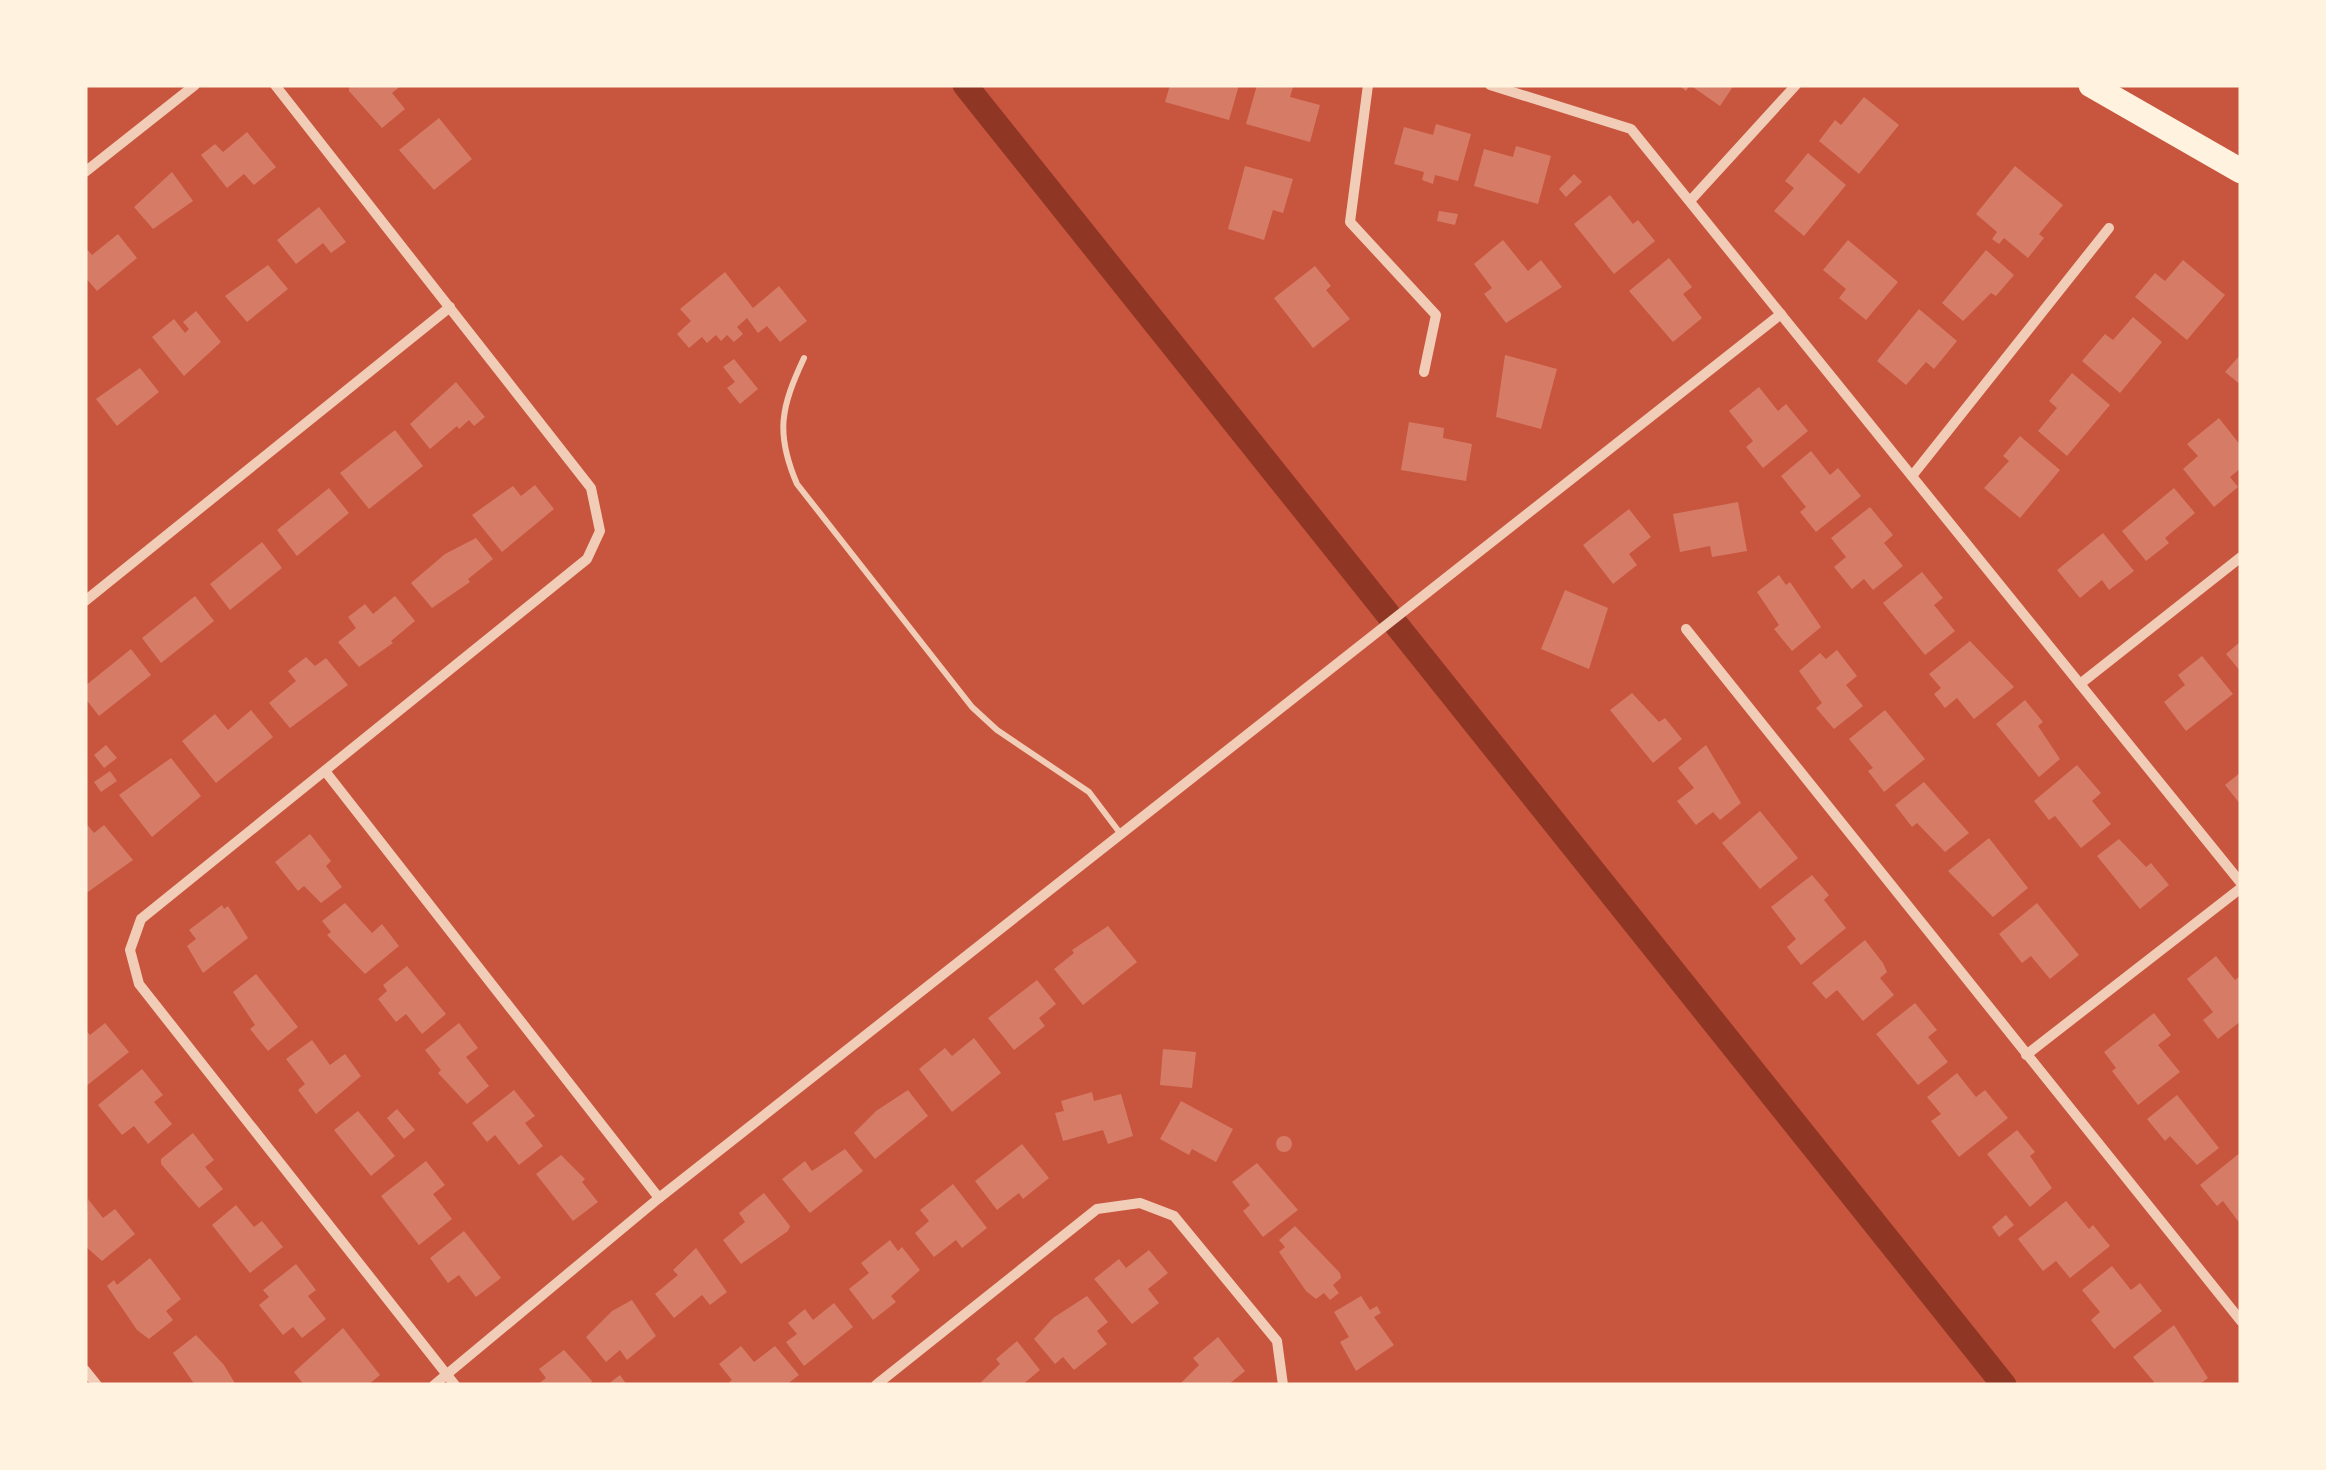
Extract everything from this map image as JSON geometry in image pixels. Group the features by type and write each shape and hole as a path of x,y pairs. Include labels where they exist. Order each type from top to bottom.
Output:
{"highway":[{"path":"2091,85 2241,171"}],"street":[{"path":"85,172 194,85"},
{"path":"275,85 591,488 600,531 588,559 141,918 130,950 139,984 455,1385"},
{"path":"1368,85 1350,222 1436,315 1424,372"},
{"path":"1490,85 1631,129 2241,886 2026,1055"},
{"path":"1690,201 1796,85"},
{"path":"1912,476 2109,228"},
{"path":"86,598 450,307"},
{"path":"434,1385 659,1198 1781,314"},
{"path":"2080,684 2241,556"},
{"path":"1686,629 2241,1321"},
{"path":"325,771 659,1198"},
{"path":"876,1385 1097,1209 1140,1203 1174,1216 1277,1341 1283,1384"},
{"path":"85,1370 97,1385"}],"lane":[{"path":"804,358 784,400 782,450 796,484 972,706 998,730 1089,792 1120,833"}],"building":[{"path":"349,85 402,85 392,93 405,109 382,128 349,91"},
{"path":"1170,85 1239,85 1229,120 1165,102"},
{"path":"1257,85 1293,87 1290,97 1320,105 1310,142 1246,124"},
{"path":"1690,85 1734,85 1720,106"},
{"path":"1864,97 1899,125 1859,174 1819,141 1835,120 1841,125"},
{"path":"439,118 472,159 434,190 399,150"},
{"path":"1436,124 1471,134 1458,181 1435,175 1433,184 1422,180 1424,172 1394,164 1404,127 1433,135"},
{"path":"247,132 276,167 254,185 244,174 227,188 201,155 215,144 223,152"},
{"path":"1516,146 1551,156 1538,204 1474,186 1484,149 1513,157"},
{"path":"1808,153 1846,185 1804,236 1774,211 1794,188 1785,181"},
{"path":"1245,166 1293,179 1283,213 1273,210 1264,240 1228,229"},
{"path":"2015,166 2063,205 2039,234 2044,238 2028,258 2004,238 1999,244 1992,239 1997,232 1976,214"},
{"path":"172,172 193,201 153,229 134,207"},
{"path":"1574,174 1582,182 1566,197 1559,189"},
{"path":"1610,195 1633,224 1638,220 1655,241 1614,274 1574,224"},
{"path":"319,207 346,242 331,253 323,243 296,264 277,240"},
{"path":"1439,211 1458,214 1455,225 1437,221"},
{"path":"118,234 137,258 97,291 85,277 85,247 92,255"},
{"path":"1503,240 1528,271 1541,260 1562,287 1506,323 1484,294 1492,288 1474,264"},
{"path":"1848,240 1898,282 1866,320 1839,298 1846,289 1823,270"},
{"path":"1986,250 2014,275 1996,296 1991,293 1963,321 1942,303"},
{"path":"1669,258 1692,287 1683,294 1702,318 1673,342 1629,291"},
{"path":"2183,260 2225,295 2187,340 2135,297 2155,273 2165,281"},
{"path":"268,265 288,289 247,322 225,296"},
{"path":"1315,266 1331,286 1326,290 1350,319 1313,348 1274,298"},
{"path":"725,272 753,308 779,286 807,321 780,342 767,326 758,333 747,318 737,327 743,334 734,342 727,335 721,341 716,335 707,343 702,337 689,348 677,334 691,321 680,309"},
{"path":"1919,309 1957,341 1934,369 1926,362 1906,385 1877,361"},
{"path":"196,311 221,342 184,376 152,337 174,319 185,333 189,329 183,322"},
{"path":"2133,317 2162,342 2120,393 2082,361 2105,334 2113,340"},
{"path":"2241,354 2241,385 2225,372"},
{"path":"1505,355 1557,369 1541,429 1496,417"},
{"path":"734,359 758,389 740,404 727,388 735,382 723,367"},
{"path":"140,368 159,392 117,426 96,399"},
{"path":"2072,373 2110,405 2067,456 2038,431 2057,408 2049,401"},
{"path":"456,382 485,417 474,426 469,420 459,429 457,426 430,449 410,424"},
{"path":"1759,387 1778,411 1786,404 1808,431 1763,468 1746,447 1753,441 1729,411"},
{"path":"2219,418 2241,446 2241,468 2230,477 2238,487 2214,507 2183,469 2198,456 2187,444"},
{"path":"1409,422 1444,428 1443,438 1472,444 1466,481 1401,470"},
{"path":"395,430 423,466 369,509 340,473"},
{"path":"2020,436 2060,470 2020,518 1984,488 2009,461 2003,456"},
{"path":"1811,451 1830,475 1838,468 1861,496 1816,532 1800,512 1806,507 1781,476"},
{"path":"535,485 554,509 502,552 472,515 513,486 521,496"},
{"path":"329,488 349,513 297,556 277,530"},
{"path":"2174,488 2195,513 2165,538 2169,543 2146,561 2122,531"},
{"path":"1738,502 1747,551 1712,557 1710,546 1680,552 1673,514"},
{"path":"1870,507 1893,535 1884,543 1903,566 1873,590 1864,579 1852,589 1834,567 1846,557 1831,538"},
{"path":"1629,509 1651,537 1629,554 1637,565 1613,584 1583,545"},
{"path":"2103,533 2134,571 2109,590 2102,580 2080,598 2057,570"},
{"path":"476,538 493,559 468,579 470,582 432,608 411,583 445,554"},
{"path":"262,542 282,568 230,610 210,584"},
{"path":"1922,572 1943,598 1934,605 1955,631 1925,655 1883,603"},
{"path":"1779,575 1786,585 1790,582 1821,627 1792,651 1774,629 1779,625 1757,592"},
{"path":"1565,590 1608,608 1589,669 1541,649"},
{"path":"195,596 214,621 161,663 142,638"},
{"path":"395,596 415,621 393,643 359,667 338,642 356,628 348,617 365,604 373,614"},
{"path":"1970,641 2014,687 1974,719 1957,698 1945,708 1934,694 1941,688 1929,674"},
{"path":"2241,641 2241,672 2226,654"},
{"path":"131,649 151,675 99,716 85,698 85,686"},
{"path":"1837,650 1857,676 1846,685 1863,706 1834,729 1816,708 1822,703 1799,671 1820,653 1826,659"},
{"path":"2202,656 2233,694 2186,731 2164,702 2185,685 2178,675"},
{"path":"306,657 315,666 326,658 348,685 290,728 269,703 296,681 288,671"},
{"path":"1632,693 1659,722 1665,718 1682,739 1653,763 1610,710"},
{"path":"2025,700 2043,722 2038,726 2060,759 2039,777 1996,724"},
{"path":"251,710 273,737 216,783 182,741 215,714 228,730"},
{"path":"1885,710 1925,759 1884,792 1868,771 1873,768 1849,739"},
{"path":"106,745 117,758 104,768 94,755"},
{"path":"1706,745 1741,803 1720,820 1713,812 1696,825 1677,801 1694,788 1678,768"},
{"path":"171,758 201,796 152,837 119,795"},
{"path":"2077,765 2101,793 2092,801 2111,824 2081,848 2055,816 2049,820 2034,801"},
{"path":"110,771 117,781 101,792 94,782"},
{"path":"2241,772 2241,805 2225,785"},
{"path":"1924,782 1969,833 1945,852 1917,823 1912,827 1895,805"},
{"path":"1760,811 1798,858 1760,889 1722,843"},
{"path":"85,822 94,833 104,825 133,860 85,894"},
{"path":"310,834 331,861 326,866 342,887 321,903 304,886 298,891 275,862"},
{"path":"1989,838 2028,888 1993,917 1948,871"},
{"path":"2119,839 2146,867 2151,863 2169,885 2140,909 2097,856"},
{"path":"1812,875 1829,895 1824,900 1846,928 1801,965 1787,947 1796,939 1771,907"},
{"path":"345,903 372,933 382,924 399,946 365,974 327,935 331,932 322,921"},
{"path":"2037,903 2079,955 2050,979 2031,956 2022,963 1999,934"},
{"path":"222,905 224,909 228,906 248,938 203,973 187,946 196,939 189,930"},
{"path":"1108,926 1137,962 1083,1005 1054,969 1074,953 1072,950"},
{"path":"1865,940 1883,963 1887,972 1880,978 1894,995 1863,1021 1837,990 1826,999 1812,983"},
{"path":"2216,956 2235,980 2241,975 2241,1021 2218,1039 2203,1020 2213,1012 2187,979"},
{"path":"407,966 446,1014 422,1034 406,1014 396,1022 378,999 387,991 383,985"},
{"path":"256,974 298,1027 268,1051 250,1029 255,1025 233,992"},
{"path":"1037,980 1056,1004 1039,1018 1045,1026 1014,1050 988,1018"},
{"path":"1915,1003 1937,1030 1928,1037 1948,1062 1918,1085 1876,1034"},
{"path":"2154,1013 2171,1035 2158,1045 2180,1072 2138,1105 2112,1071 2116,1068 2104,1052"},
{"path":"105,1023 129,1052 85,1087 85,1029 90,1035"},
{"path":"459,1023 478,1048 466,1057 489,1086 467,1104 438,1073 441,1070 425,1050"},
{"path":"974,1038 1001,1073 952,1112 919,1069 945,1048 952,1056"},
{"path":"312,1040 330,1065 345,1054 361,1076 316,1114 298,1090 305,1084 286,1059"},
{"path":"1163,1049 1196,1052 1192,1088 1160,1085"},
{"path":"142,1069 163,1095 154,1102 172,1124 148,1144 134,1126 122,1135 98,1105"},
{"path":"1957,1073 1976,1097 1985,1090 2008,1118 1959,1157 1931,1121 1941,1114 1927,1097"},
{"path":"514,1090 535,1116 525,1123 543,1146 519,1165 495,1135 487,1142 472,1123"},
{"path":"908,1090 928,1116 875,1159 854,1133 876,1111"},
{"path":"1092,1092 1094,1101 1121,1094 1133,1136 1108,1144 1103,1130 1063,1141 1055,1113 1064,1111 1061,1101"},
{"path":"2177,1095 2219,1148 2197,1165 2170,1136 2165,1141 2147,1119"},
{"path":"1181,1101 1233,1129 1216,1162 1192,1149 1189,1155 1160,1139"},
{"path":"397,1109 415,1130 404,1139 387,1118"},
{"path":"358,1111 395,1156 371,1176 334,1130"},
{"path":"2017,1130 2035,1152 2030,1156 2052,1188 2030,1207 1987,1154"},
{"path":"193,1133 214,1160 205,1167 223,1189 199,1208 161,1164 161,1159"},
{"path":"1284,1136 1292,1144 1284,1152 1276,1144"},
{"path":"1022,1144 1049,1178 1023,1199 1019,1193 997,1210 975,1181"},
{"path":"845,1149 863,1171 810,1213 782,1179 805,1161 812,1171"},
{"path":"2241,1152 2241,1225 2223,1201 2217,1206 2200,1185"},
{"path":"561,1155 585,1179 582,1182 598,1202 573,1221 536,1174"},
{"path":"426,1161 445,1185 433,1194 452,1219 419,1245 381,1196"},
{"path":"1257,1163 1298,1210 1263,1237 1243,1211 1250,1205 1232,1182"},
{"path":"953,1184 987,1228 962,1248 956,1240 934,1257 915,1233 929,1221 920,1210"},
{"path":"764,1193 790,1226 741,1264 723,1240 745,1222 739,1213"},
{"path":"88,1199 103,1218 115,1209 135,1234 102,1261 85,1246"},
{"path":"2066,1201 2089,1229 2093,1225 2110,1246 2070,1278 2056,1261 2043,1271 2018,1239"},
{"path":"236,1205 254,1227 262,1221 283,1247 250,1273 212,1225"},
{"path":"2006,1215 2014,1225 1999,1237 1992,1227"},
{"path":"1295,1226 1340,1273 1341,1278 1333,1285 1339,1293 1330,1300 1324,1293 1316,1299 1306,1291 1279,1252 1285,1247 1279,1240"},
{"path":"464,1231 501,1278 476,1297 459,1275 448,1283 430,1258"},
{"path":"890,1240 898,1251 902,1247 920,1270 891,1296 896,1302 873,1320 849,1289 869,1273 861,1263"},
{"path":"696,1248 727,1292 710,1305 702,1295 674,1318 655,1294 678,1275 673,1270"},
{"path":"1149,1250 1168,1273 1148,1289 1159,1303 1132,1324 1094,1279 1119,1259 1126,1268"},
{"path":"150,1258 181,1299 166,1311 173,1320 149,1339 137,1330 107,1286 114,1280 117,1285"},
{"path":"296,1264 316,1290 308,1296 326,1319 302,1338 293,1327 283,1335 259,1305 269,1297 263,1290"},
{"path":"2112,1266 2131,1290 2140,1283 2162,1311 2114,1349 2091,1320 2100,1312 2082,1290"},
{"path":"1087,1296 1108,1322 1097,1331 1107,1344 1074,1370 1063,1357 1055,1364 1034,1339 1053,1318"},
{"path":"1361,1296 1370,1310 1377,1306 1381,1313 1374,1317 1394,1345 1356,1371 1340,1342 1349,1337 1334,1312"},
{"path":"632,1300 656,1336 627,1360 620,1350 606,1362 586,1337 612,1311"},
{"path":"834,1303 853,1327 804,1366 786,1342 797,1334 788,1323 805,1309 813,1320"},
{"path":"2174,1325 2208,1378 2199,1385 2150,1385 2154,1382 2133,1357"},
{"path":"343,1328 380,1375 368,1385 304,1385 294,1372"},
{"path":"196,1335 224,1365 236,1385 195,1385 173,1353"},
{"path":"1218,1337 1245,1371 1228,1385 1179,1385 1199,1365 1193,1358"},
{"path":"1017,1341 1040,1370 1022,1385 978,1385 1000,1364 996,1359"},
{"path":"741,1346 754,1362 775,1346 799,1375 786,1385 726,1385 732,1380 719,1364"},
{"path":"564,1350 592,1381 590,1385 537,1385 546,1378 539,1369"},
{"path":"620,1375 627,1385 607,1385"}],"waterway":[{"path":"965,85 2004,1385"}]}
